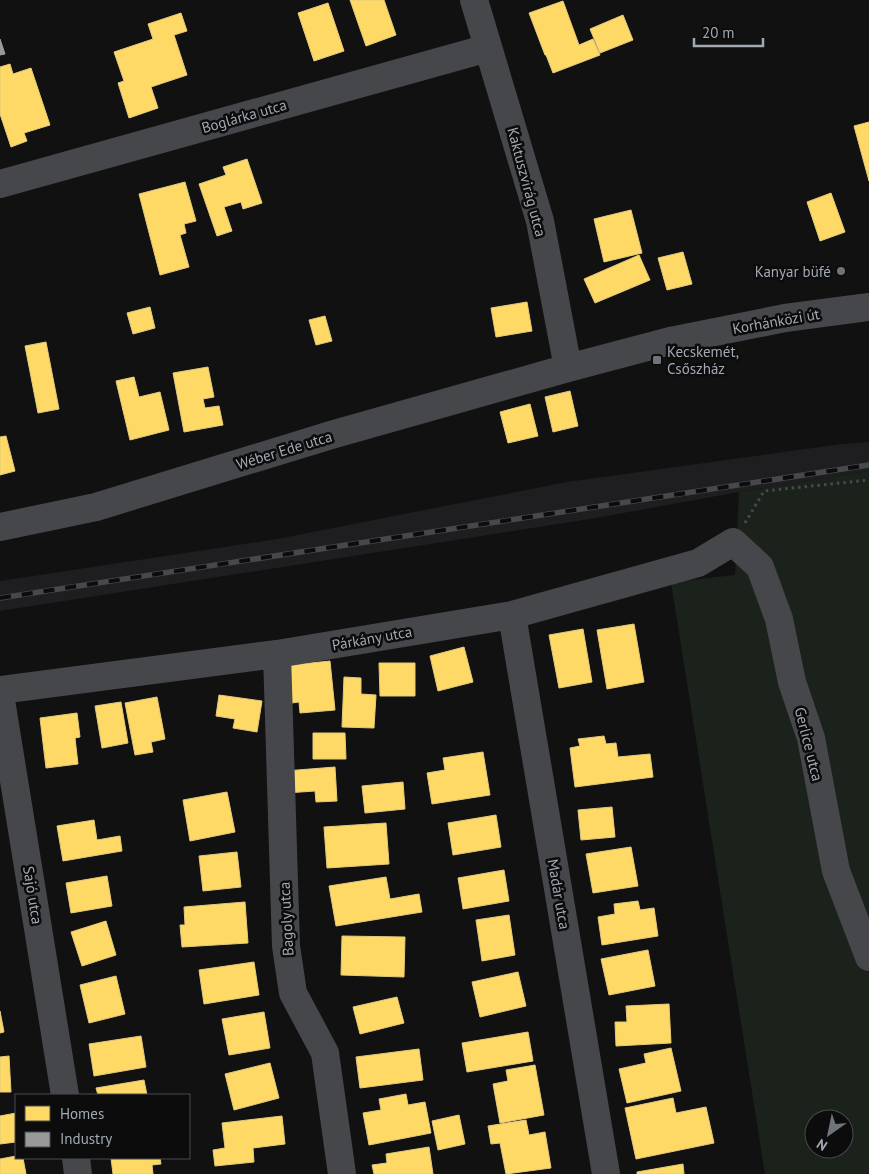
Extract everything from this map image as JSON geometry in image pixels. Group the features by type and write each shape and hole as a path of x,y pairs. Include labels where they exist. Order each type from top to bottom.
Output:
{"street":[{"name":"Kaktuszvirág utca","path":"474,0 540,221 568,368"},
{"name":"Boglárka utca","path":"0,184 488,48"},
{"name":"Korhánközi út","path":"568,368 670,341 785,318 869,307"},
{"name":"Wéber Ede utca","path":"0,527 96,507 331,435 568,368"},
{"name":"Párkány utca","path":"0,690 277,654 512,615 698,563 732,542"},
{"name":"Gerlice utca","path":"732,542 760,567 779,619 792,682 811,738 836,871 869,957"},
{"name":"Madár utca","path":"512,615 606,1174"},
{"name":"Bagoly utca","path":"277,654 286,946 293,993 325,1053 342,1174"},
{"name":"Sajó utca","path":"0,694 66,1094"},
{"path":"76,1159 78,1174"}],"path":[{"path":"732,542 764,491 869,480"}],"shaded area":[{"path":"869,442 869,471 590,519 0,611 0,581 277,539 567,482 842,444"},
{"path":"869,471 869,1174 765,1174 671,582 735,575 739,492"}],"building: Homes":[{"path":"350,0 384,0 396,35 366,46"},
{"path":"563,1 579,45 593,39 600,55 553,73 529,13"},
{"path":"328,3 344,51 314,61 298,13"},
{"path":"181,13 187,31 174,35 187,75 151,87 158,108 129,118 118,83 124,81 114,52 153,39 148,24"},
{"path":"623,15 633,40 600,53 590,29"},
{"path":"10,64 13,74 31,68 50,125 24,133 27,141 11,147 0,114 0,67"},
{"path":"869,122 869,181 854,126"},
{"path":"247,159 262,203 243,209 241,202 224,207 232,231 217,236 199,184 226,175 223,167"},
{"path":"185,182 196,221 184,224 186,233 180,235 189,267 160,275 139,194"},
{"path":"831,193 845,232 820,241 807,202"},
{"path":"631,210 642,253 604,262 594,219"},
{"path":"683,252 692,284 667,290 658,258"},
{"path":"639,255 650,280 595,303 584,279"},
{"path":"527,302 532,331 496,337 491,308"},
{"path":"150,307 155,328 133,334 127,313"},
{"path":"325,316 332,341 316,345 309,320"},
{"path":"46,342 59,409 38,413 25,346"},
{"path":"208,367 214,397 203,399 205,408 219,406 223,425 184,432 173,373"},
{"path":"134,377 139,397 160,392 169,430 130,440 116,381"},
{"path":"570,391 578,426 553,432 545,397"},
{"path":"530,404 538,436 508,443 500,412"},
{"path":"6,436 15,471 0,475 0,437"},
{"path":"634,624 644,682 607,689 597,630"},
{"path":"583,629 592,682 559,688 549,635"},
{"path":"464,647 473,682 438,691 430,656"},
{"path":"330,661 335,710 300,713 299,702 285,704 281,666"},
{"path":"379,663 415,663 415,696 380,696"},
{"path":"344,677 361,678 361,694 376,695 374,728 342,727"},
{"path":"219,695 262,701 257,732 233,728 235,719 216,716"},
{"path":"157,697 165,739 151,742 153,752 135,755 125,703"},
{"path":"121,702 128,743 102,748 95,706"},
{"path":"77,713 80,737 75,738 78,764 46,768 40,718"},
{"path":"313,733 345,733 346,759 313,759"},
{"path":"604,736 606,744 616,743 618,757 650,754 653,777 575,787 570,748 580,746 578,739"},
{"path":"483,752 490,795 432,804 427,773 445,770 443,758"},
{"path":"335,767 337,801 316,802 315,791 286,793 285,771"},
{"path":"403,782 405,809 365,813 362,786"},
{"path":"227,792 235,832 190,841 183,800"},
{"path":"612,807 615,837 581,840 578,810"},
{"path":"496,815 501,847 453,855 448,823"},
{"path":"94,820 97,840 120,836 122,851 63,861 57,826"},
{"path":"386,823 389,864 327,868 324,827"},
{"path":"631,847 638,886 593,893 586,854"},
{"path":"237,852 241,887 203,891 199,856"},
{"path":"504,870 509,901 463,909 458,878"},
{"path":"107,876 112,906 71,913 66,883"},
{"path":"386,877 390,899 419,894 422,912 336,926 329,886"},
{"path":"638,901 640,910 654,908 658,936 602,945 598,917 615,914 614,904"},
{"path":"245,902 248,943 182,947 180,925 185,925 184,907"},
{"path":"509,915 515,955 482,961 476,920"},
{"path":"106,921 116,955 82,966 71,932"},
{"path":"342,936 405,937 404,977 341,975"},
{"path":"648,950 655,986 609,995 601,959"},
{"path":"254,962 259,995 204,1004 199,970"},
{"path":"518,972 526,1006 480,1017 472,982"},
{"path":"116,976 125,1014 89,1023 80,985"},
{"path":"397,997 404,1023 360,1034 353,1007"},
{"path":"669,1004 671,1043 616,1046 615,1022 627,1022 626,1006"},
{"path":"0,1011 4,1032 0,1033"},
{"path":"264,1012 270,1048 229,1055 222,1019"},
{"path":"528,1032 533,1061 467,1072 462,1043"},
{"path":"141,1036 146,1067 94,1076 89,1044"},
{"path":"671,1048 681,1091 627,1103 619,1069 646,1063 644,1054"},
{"path":"419,1049 423,1080 360,1088 356,1057"},
{"path":"9,1056 11,1092 0,1092 0,1057"},
{"path":"270,1063 279,1098 234,1110 225,1074"},
{"path":"535,1065 544,1115 500,1123 493,1084 508,1081 506,1070"},
{"path":"144,1080 147,1094 98,1094 96,1088"},
{"path":"406,1094 408,1105 425,1102 431,1133 369,1145 363,1113 381,1110 379,1099"},
{"path":"673,1098 676,1113 706,1107 714,1143 636,1159 625,1108"},
{"path":"15,1113 15,1142 0,1144 0,1116"},
{"path":"459,1115 465,1144 438,1150 432,1121"},
{"path":"282,1116 285,1144 253,1148 254,1162 215,1166 213,1150 225,1148 222,1123"},
{"path":"526,1120 529,1135 545,1132 551,1168 506,1174 500,1143 491,1144 488,1126"},
{"path":"429,1147 433,1174 374,1174 372,1165 387,1163 386,1154"},
{"path":"15,1156 15,1159 23,1159 26,1174 0,1174 0,1159"},
{"path":"111,1159 160,1159 161,1164 152,1165 153,1174 113,1174"},
{"path":"683,1164 684,1174 637,1174 637,1172"}],"building: Industry":[{"path":"0,39 5,54 0,55"}],"railway":[{"path":"0,598 869,465"}],"place":[{"name":"Kanyar büfé","path":"841,271"},
{"name":"Kecskemét, Csőszház","path":"657,360"}]}
